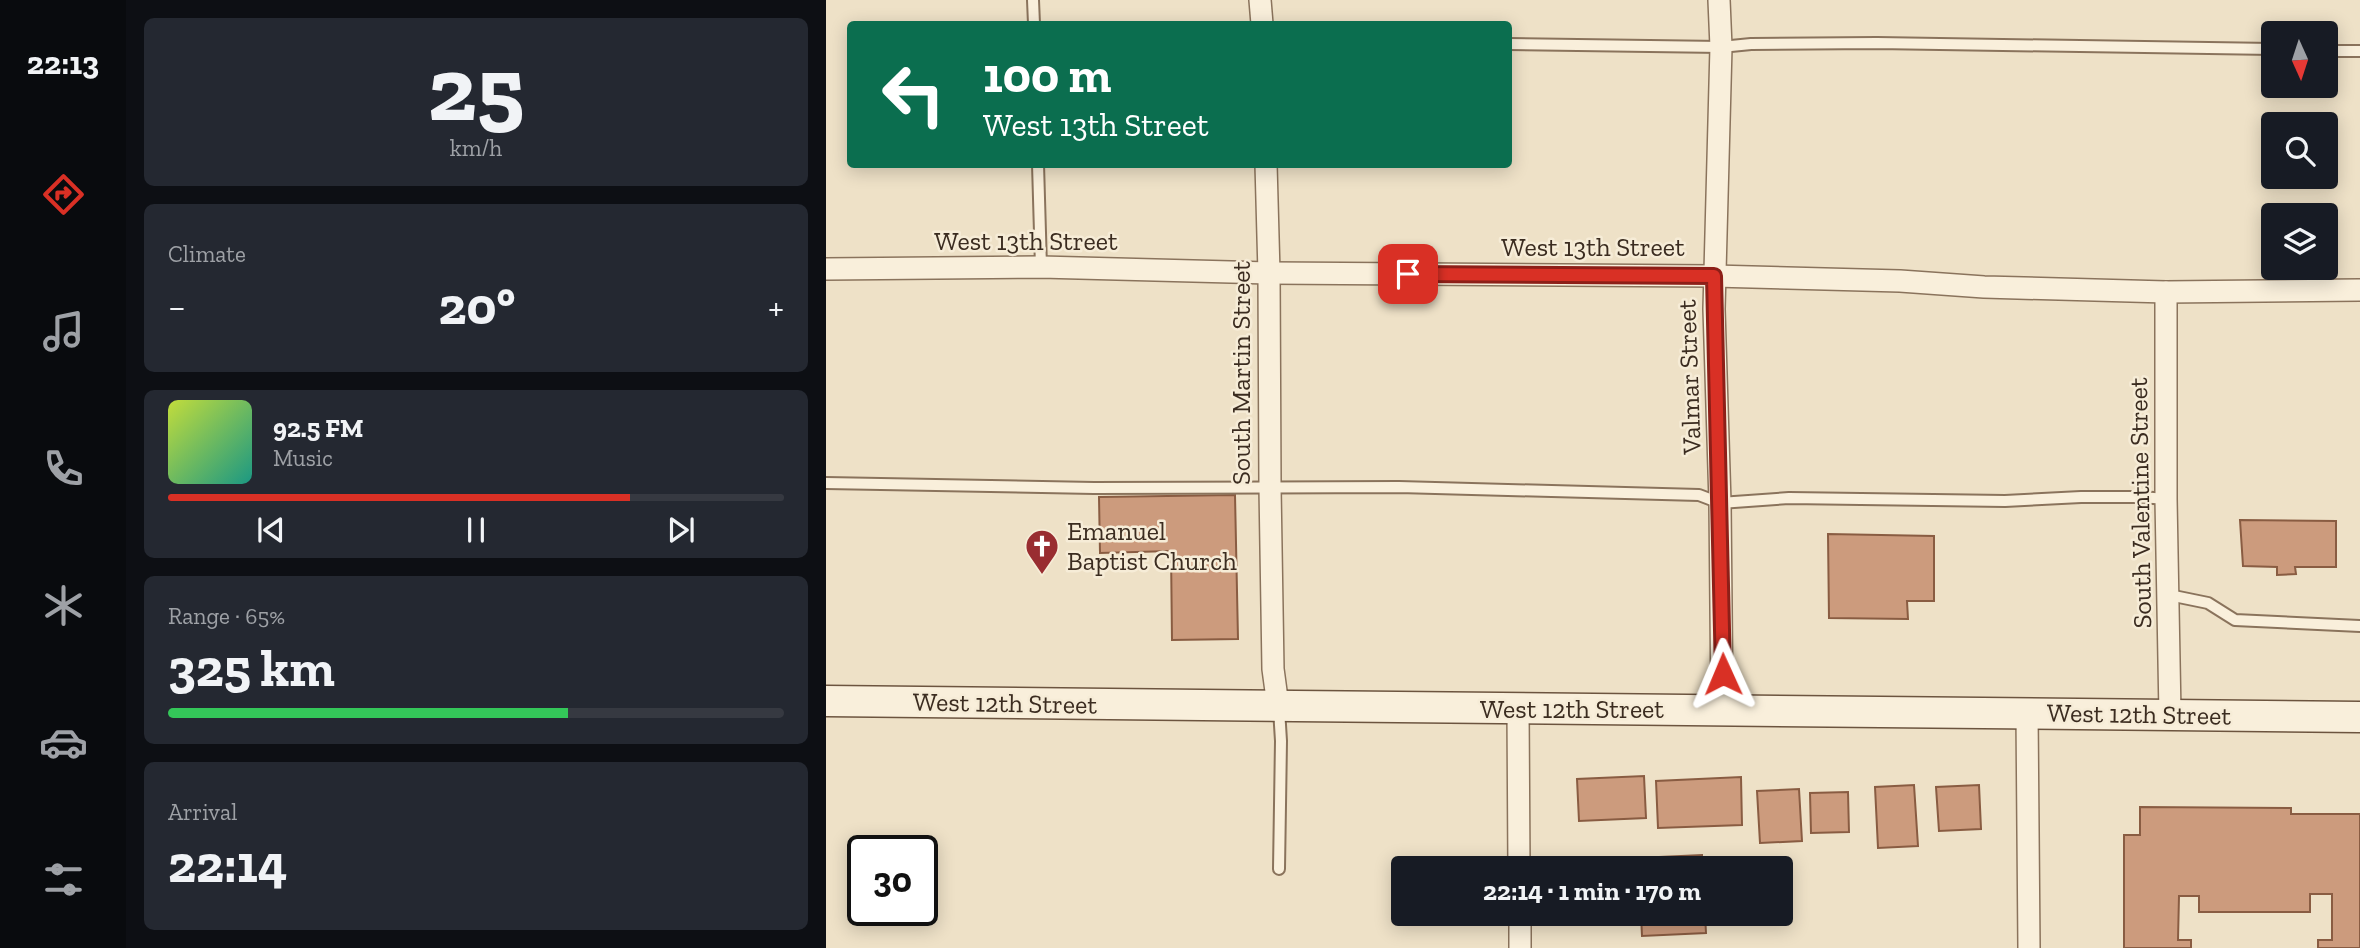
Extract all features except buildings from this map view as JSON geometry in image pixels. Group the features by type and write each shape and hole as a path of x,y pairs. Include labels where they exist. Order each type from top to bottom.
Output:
{"main road":[{"name":"West 12th Street","path":"826,701 2360,717"}],"street":[{"path":"1261,0 1262,21"},
{"name":"Valmar Street","path":"1719,0 1721,47 1714,276 1723,710"},
{"name":"South Martin Street","path":"1266,168 1273,669 1278,706"},
{"name":"West 13th Street","path":"826,269 1041,267 1269,273 1714,276 2166,292 2360,290"},
{"name":"South Valentine Street","path":"2166,292 2170,714"},
{"path":"1518,709 1519,856"},
{"path":"2027,713 2029,948"},
{"path":"1520,926 1520,948"}],"lane":[{"path":"1033,0 1034,21"},
{"path":"1512,44 1721,47 1751,44 1877,43 2261,49"},
{"path":"2338,51 2360,51"},
{"path":"1038,168 1041,267"},
{"path":"826,482 1094,488 1399,487 1699,495 1720,503 1789,498 2005,501 2081,497 2166,499"},
{"path":"2169,595 2208,603 2235,620 2360,626"},
{"path":"1278,706 1281,741 1279,869"}],"place":[{"name":"Emanuel Baptist Church","path":"1042,576"}],"route":[{"path":"1408,274 1714,276 1723,674"}]}
